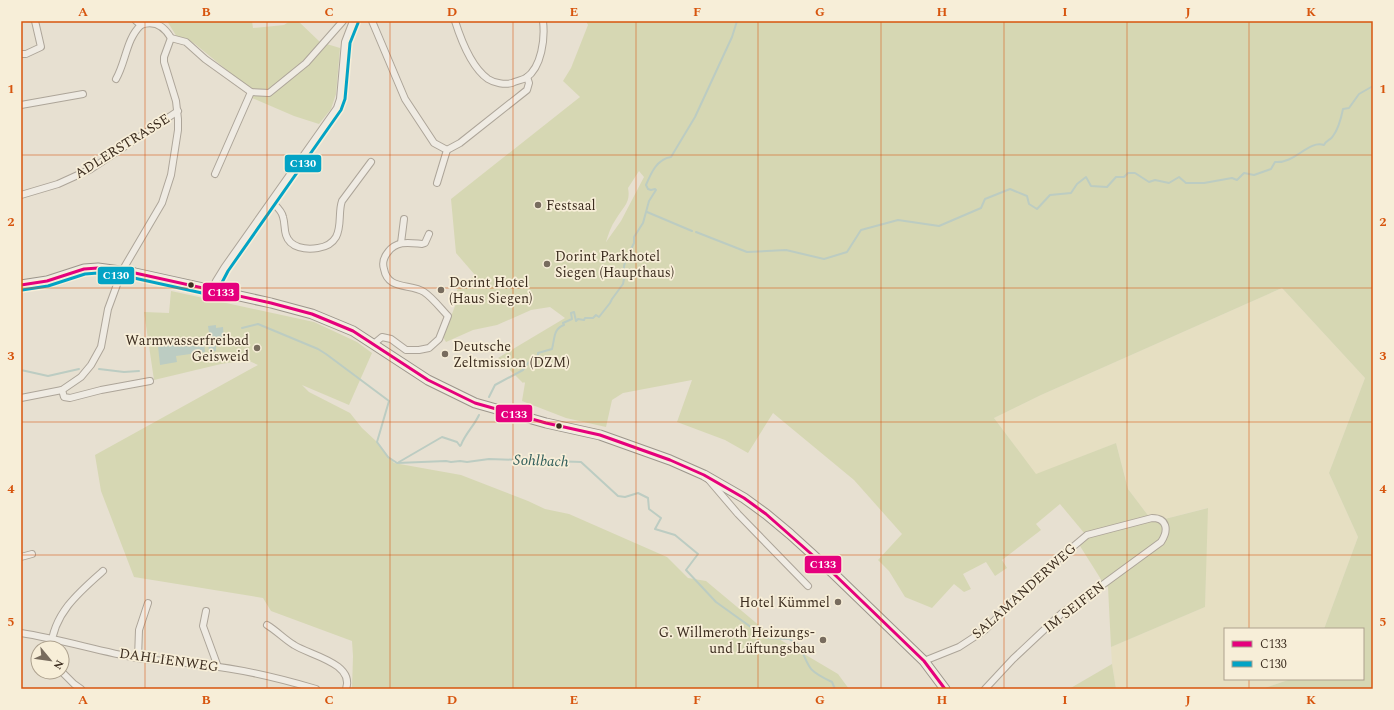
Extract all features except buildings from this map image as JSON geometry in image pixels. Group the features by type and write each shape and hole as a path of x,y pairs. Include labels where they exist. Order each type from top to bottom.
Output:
{"street":[{"path":"21,54 26,54 41,47 35,21"},
{"path":"116,79 138,23 153,23 167,32 171,38 186,42 205,59 251,92 269,93 306,63 343,21"},
{"path":"212,290 224,268 338,108 345,42 353,21"},
{"path":"372,21 405,99 434,143 447,150"},
{"path":"455,21 471,61 489,79 507,84 527,77 532,73 540,54 544,35 543,21"},
{"path":"21,398 62,390 81,377 91,365 101,347 108,309 122,270 150,225 166,193 171,175 177,137 178,111 164,62 164,57 171,38"},
{"path":"437,183 447,150 460,143 527,90 529,83 527,77"},
{"path":"215,174 251,92"},
{"path":"21,105 83,94"},
{"name":"ADLERSTRASSE","path":"21,195 58,184 91,169 178,111"},
{"path":"272,202 283,216 285,234 291,243 302,248 314,249 322,247 331,243 336,237 342,201 371,162"},
{"path":"401,243 404,219"},
{"path":"374,345 382,337 391,339 406,350 419,350 429,348 439,339 448,316 425,292 398,286 386,276 384,270 384,258 390,249 401,243 425,243 429,234"},
{"path":"21,284 47,281 84,269 98,268 122,270 312,314 353,331 428,380 475,403 546,423 600,435 670,460 704,475 744,498 772,519 834,574 924,661 945,689"},
{"path":"62,390 64,396 70,398 101,390 150,381"},
{"path":"704,475 738,514 808,586"},
{"name":"SALAMANDERWEG","path":"924,661 959,647 985,630 1037,577 1087,535 1152,518 1162,520 1166,530"},
{"name":"IM SEIFEN","path":"985,689 1013,659 1062,613 1161,542 1165,536 1166,530"},
{"path":"21,557 32,554"},
{"path":"52,639 57,623 72,600 103,571"},
{"path":"138,658 139,630 148,603"},
{"path":"206,611 203,626 218,667"},
{"path":"267,625 295,646 335,663 344,674 347,681 346,689"},
{"name":"DAHLIENWEG","path":"21,633 138,658 218,667 272,676 316,689"},
{"path":"70,680 80,689"}],"shaded area":[{"path":"1282,288 1365,378 1329,473 1358,537 1324,628 1224,628 1224,680 1288,680 1262,689 1116,689 1111,647 1205,607 1207,508 1153,522 1128,489 1116,443 1036,475 994,418 1041,395"},
{"path":"216,325 216,328 223,327 224,339 216,340 216,351 209,352 208,340 210,339 208,326"},
{"path":"204,340 205,352 176,356 177,362 160,365 158,346 178,344 178,342 184,341 184,343"}],"green space":[{"path":"167,21 252,21 253,28 284,25 290,21 298,21 320,42 340,48 336,94 331,109 319,124 294,116 252,98 245,85 195,44 187,39 177,37"},
{"path":"586,21 1373,21 1373,689 1262,689 1288,680 1364,680 1364,628 1324,628 1358,537 1329,473 1365,378 1282,288 1041,395 994,418 1036,474 1116,443 1128,489 1153,522 1208,508 1205,607 1111,647 1108,587 1102,581 1080,546 1085,534 1060,504 1036,524 1041,530 1002,560 1007,568 995,576 986,562 963,574 971,589 964,592 954,584 932,608 905,597 889,571 878,560 902,534 854,480 773,413 748,453 725,440 677,422 692,380 623,393 612,400 606,427 566,418 522,401 525,383 523,383 498,358 565,318 550,307 531,310 497,325 473,330 446,342 443,337 457,301 457,290 475,275 456,253 451,199 580,97 563,81 571,68 588,25","holes":["639,171 644,177 621,221 606,242 613,225 626,205 629,193 628,188"]},
{"path":"171,291 314,322 357,342 372,353 349,405 302,385 309,392 350,413 394,463 461,475 545,509 569,514 667,557 688,578 706,581 767,632 838,674 849,689 352,689 352,641 271,611 263,598 134,577 101,491 95,455 258,365 247,360 221,364 154,380 144,312 169,313"},
{"path":"1112,664 1116,689 1069,689"}],"waterway":[{"path":"489,397 495,385 523,370 528,363 538,355 538,353 552,349 556,331 564,325 563,323 572,319 571,313 574,312 576,321 578,319 584,320 585,318 593,318 596,315 599,317 623,284 626,259 634,243 634,237 643,223 649,201 656,190 648,189 646,185 648,180 655,167 666,158 671,157 695,117 732,37 737,21"},
{"path":"696,232 747,252 786,250 824,259 847,252 861,230 898,220 939,226 981,208 985,199 1010,189 1027,196 1029,204 1037,209 1050,195 1071,193 1077,184 1086,177 1091,186 1107,187 1116,177 1124,177 1128,173 1135,173 1149,182 1155,180 1169,183 1179,177 1186,183 1204,183 1232,178 1237,180 1244,173 1254,175 1271,169 1275,162 1282,162 1289,159 1312,146 1318,144 1324,145 1337,130 1343,109 1349,108 1359,94 1373,86"},
{"path":"647,212 692,231"},
{"name":"Sohlbach","path":"242,328 258,324 318,349 389,401 377,442 388,457 397,463 446,461 467,462 489,459 581,462 618,496 625,497 638,493 648,498 649,509 661,518 655,529 675,535 698,554 686,570 716,602 766,638 789,639 800,646 808,665 814,672 832,682 835,689"},
{"name":"Sohlbach","path":"21,370 48,376 79,369"},
{"name":"Sohlbach","path":"99,369 124,372 139,371"},
{"path":"399,462 442,437 457,442 460,446 479,415"}],"transit line":[{"name":"C130","path":"217,292 228,271 341,110 345,99 350,43 358,23"},
{"name":"C133","path":"21,285 47,281 84,269 98,268 135,273 271,303 312,314 353,331 428,380 475,403 546,423 600,435 670,460 704,475 744,498 766,514 834,574 924,661 945,689"},
{"name":"C130","path":"22,290 48,286 85,274 98,273 134,278 211,295"}],"place":[{"name":"Festsaal","path":"538,205"},
{"name":"Dorint Parkhotel Siegen (Haupthaus)","path":"547,264"},
{"name":"Dorint Hotel (Haus Siegen)","path":"441,290"},
{"name":"Warmwasserfreibad Geisweid","path":"257,348"},
{"name":"Deutsche Zeltmission (DZM)","path":"445,354"},
{"name":"Hotel Kümmel","path":"838,602"},
{"name":"G. Willmeroth Heizungs- und Lüftungsbau","path":"823,640"}]}
